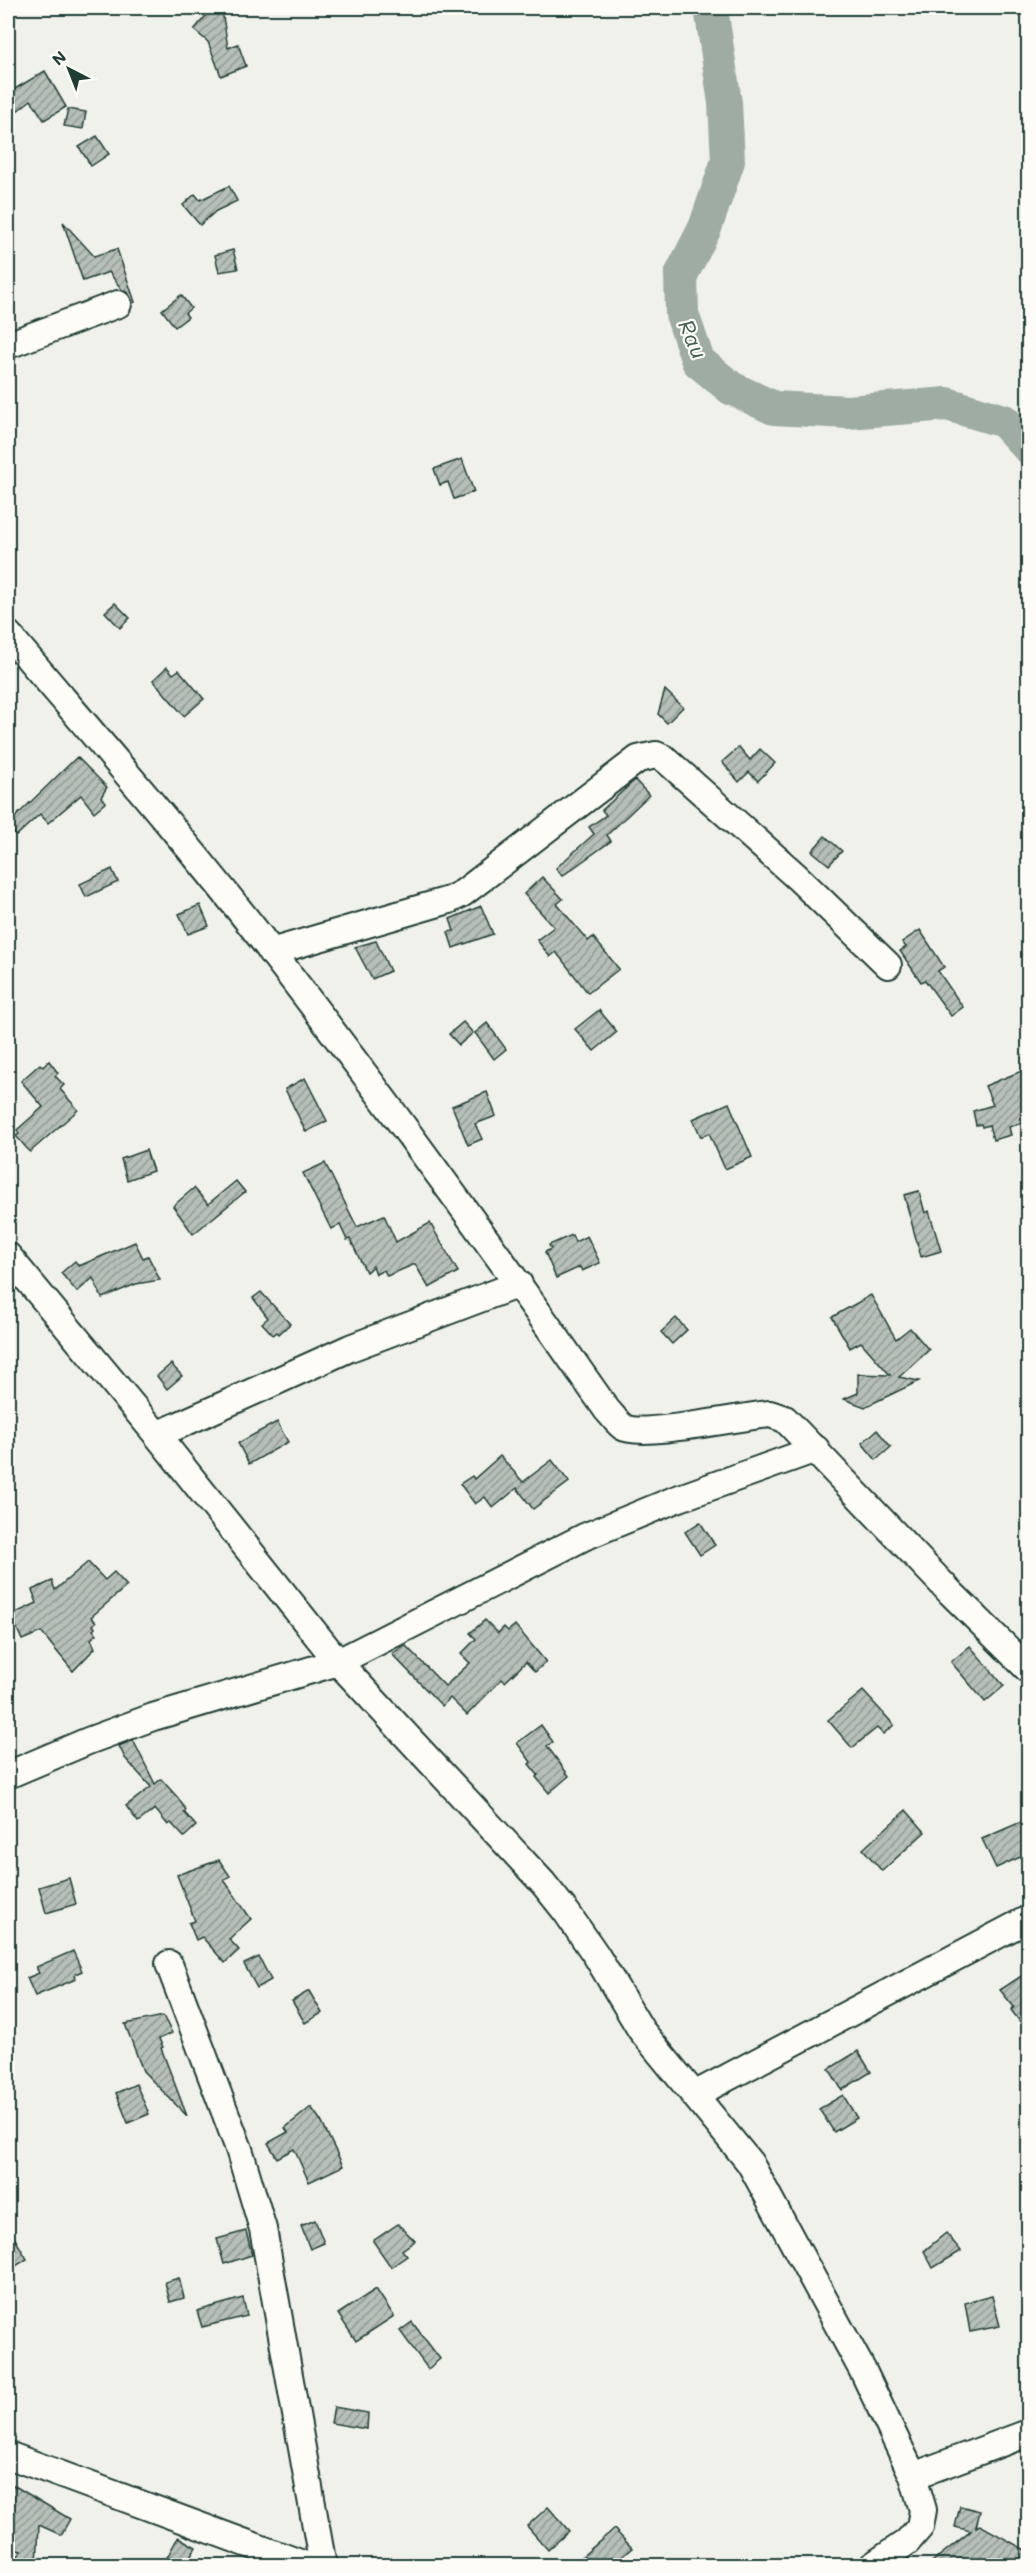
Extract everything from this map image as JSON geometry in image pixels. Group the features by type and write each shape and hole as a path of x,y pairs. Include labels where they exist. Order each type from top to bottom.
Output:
{"street":[{"path":"8,345 118,304"},
{"path":"8,634 113,756 271,952 519,1284 607,1410 623,1427 641,1430 663,1429 770,1414 785,1419 950,1592 1029,1669"},
{"path":"271,952 449,900 464,893 638,759 656,756 665,759 788,869 888,965"},
{"path":"8,1256 158,1435 338,1662 555,1898 596,1955 641,2030 666,2062 696,2094 750,2163 864,2373 913,2476 922,2510 920,2527 907,2542 872,2565"},
{"path":"158,1435 350,1348 519,1284"},
{"path":"8,1775 88,1741 153,1717 338,1662 584,1537 625,1519 816,1449"},
{"path":"696,2094 1029,1919"},
{"path":"169,1964 239,2149 263,2229 283,2330 322,2565"},
{"path":"913,2476 1029,2433"},
{"path":"8,2455 308,2565"}],"building":[{"path":"222,10 228,48 238,44 246,66 221,76 208,42 194,30 209,12"},
{"path":"45,71 66,107 44,120 31,100 17,111 8,99 8,93"},
{"path":"68,109 86,112 83,129 64,126"},
{"path":"97,136 109,154 91,166 79,147"},
{"path":"229,186 237,201 216,211 200,225 183,205 195,194 200,200"},
{"path":"63,222 94,256 117,249 135,302 133,303 128,293 122,290 109,272 83,281"},
{"path":"233,250 238,269 219,272 215,255"},
{"path":"181,295 191,308 185,313 188,317 175,327 162,310"},
{"path":"462,459 474,492 454,499 448,482 440,485 434,469"},
{"path":"115,603 130,618 120,628 105,612"},
{"path":"167,667 173,674 179,670 204,699 184,716 153,680"},
{"path":"665,690 683,707 667,723 658,714"},
{"path":"739,747 750,760 760,749 775,763 758,781 749,772 739,782 722,762"},
{"path":"77,757 107,787 101,797 106,802 94,812 81,795 48,823 40,814 16,836 8,824"},
{"path":"635,780 649,795 607,835 611,841 562,876 556,868 594,834 589,827 606,815 602,810"},
{"path":"825,836 842,851 829,865 812,851"},
{"path":"112,869 118,882 86,897 80,884"},
{"path":"542,877 563,899 557,904 588,941 593,937 619,969 588,993 556,952 550,957 537,940 554,927 524,894"},
{"path":"200,905 209,926 188,934 179,914"},
{"path":"481,906 493,934 453,948 448,932 454,931 450,919"},
{"path":"920,930 944,967 938,971 963,1007 951,1016 925,980 921,982 900,951 906,947 902,942"},
{"path":"376,941 390,971 372,979 355,947"},
{"path":"599,1010 617,1032 594,1051 575,1029"},
{"path":"463,1022 473,1033 459,1045 449,1034"},
{"path":"487,1023 506,1049 494,1059 475,1033"},
{"path":"49,1061 58,1073 55,1076 64,1085 60,1089 78,1110 30,1152 16,1136 19,1134 17,1130 43,1107 21,1081 40,1064 43,1067"},
{"path":"1029,1068 1029,1121 1009,1127 1011,1135 993,1140 989,1125 982,1127 981,1124 976,1125 973,1111 993,1105 985,1086"},
{"path":"305,1078 327,1121 306,1132 285,1089"},
{"path":"487,1092 496,1116 475,1124 482,1139 468,1145 452,1106"},
{"path":"729,1103 752,1157 725,1169 709,1133 701,1137 693,1119"},
{"path":"146,1150 153,1171 127,1180 121,1159"},
{"path":"325,1163 357,1227 384,1215 396,1242 430,1223 458,1272 429,1288 415,1264 387,1276 384,1270 376,1274 373,1266 366,1272 350,1239 347,1240 340,1225 331,1229 303,1173"},
{"path":"236,1181 245,1192 193,1234 173,1206 194,1188 208,1204"},
{"path":"919,1191 925,1213 929,1211 941,1251 921,1257 904,1195"},
{"path":"572,1235 575,1242 587,1236 600,1263 582,1271 580,1267 556,1278 545,1252 551,1249 549,1245"},
{"path":"135,1242 143,1258 148,1256 160,1280 136,1284 102,1298 93,1278 77,1292 61,1273 75,1261 79,1266"},
{"path":"261,1292 290,1324 279,1334 277,1332 273,1335 262,1323 268,1318 253,1298"},
{"path":"871,1295 896,1339 910,1328 929,1350 899,1377 919,1381 865,1407 844,1399 858,1393 858,1374 890,1375 861,1342 850,1348 832,1317"},
{"path":"676,1318 687,1330 672,1344 661,1332"},
{"path":"171,1364 182,1376 167,1389 157,1376"},
{"path":"277,1422 288,1442 249,1464 238,1443"},
{"path":"877,1430 891,1447 876,1460 862,1443"},
{"path":"500,1456 523,1482 552,1460 569,1482 533,1509 517,1488 493,1508 485,1497 475,1504 460,1484 472,1476 474,1479"},
{"path":"700,1522 715,1545 700,1555 685,1532"},
{"path":"88,1562 105,1580 114,1572 127,1586 91,1617 96,1622 93,1630 97,1634 91,1639 95,1648 73,1671 41,1632 22,1640 11,1615 37,1603 32,1590 52,1581 55,1590"},
{"path":"485,1620 498,1633 504,1627 508,1631 515,1625 546,1662 535,1672 526,1662 505,1682 502,1679 467,1715 450,1698 442,1706 392,1654 405,1645 445,1686 470,1663 461,1654 476,1639 470,1633"},
{"path":"970,1646 1004,1686 985,1702 951,1662"},
{"path":"863,1691 894,1725 883,1734 877,1728 852,1748 828,1720"},
{"path":"541,1725 553,1742 547,1746 569,1776 549,1793 536,1777 538,1775 529,1764 531,1762 517,1743"},
{"path":"133,1740 155,1784 161,1779 178,1798 186,1810 184,1812 196,1826 184,1837 171,1823 168,1825 155,1809 138,1822 126,1806 151,1787 125,1758 119,1746"},
{"path":"906,1810 925,1832 882,1871 863,1849"},
{"path":"1021,1822 1029,1839 1029,1853 996,1868 982,1839"},
{"path":"219,1860 230,1876 224,1880 251,1919 229,1939 239,1950 225,1963 202,1937 196,1940 189,1923 195,1921 177,1875"},
{"path":"69,1878 76,1904 46,1913 39,1887"},
{"path":"73,1951 82,1971 75,1974 76,1979 35,1996 27,1978 39,1973 36,1967"},
{"path":"259,1957 271,1980 257,1988 244,1964"},
{"path":"1029,1971 1029,2033 1011,2010 1014,2007 1000,1990"},
{"path":"309,1991 322,2013 305,2023 292,2001"},
{"path":"163,2016 172,2033 159,2039 163,2047 161,2048 187,2116 143,2071 125,2024"},
{"path":"858,2051 871,2072 842,2090 829,2069"},
{"path":"136,2084 149,2114 128,2123 116,2093"},
{"path":"843,2095 857,2118 834,2132 819,2109"},
{"path":"311,2107 321,2121 343,2166 309,2182 294,2149 277,2158 268,2143 288,2132 285,2128"},
{"path":"315,2220 324,2243 310,2249 301,2226"},
{"path":"398,2224 415,2241 402,2250 407,2256 391,2267 373,2241"},
{"path":"8,2227 27,2259 8,2271"},
{"path":"246,2231 252,2255 224,2264 217,2239"},
{"path":"946,2233 961,2251 933,2268 924,2251"},
{"path":"179,2278 184,2298 170,2302 165,2282"},
{"path":"376,2289 394,2316 356,2341 338,2314"},
{"path":"992,2296 1000,2326 970,2332 965,2303"},
{"path":"243,2298 247,2316 202,2327 197,2311"},
{"path":"412,2322 440,2359 428,2369 400,2331"},
{"path":"334,2407 368,2413 367,2429 331,2423"},
{"path":"8,2482 70,2519 61,2535 39,2525 37,2565 10,2565 22,2551 8,2548 13,2512 8,2508"},
{"path":"960,2506 980,2511 976,2527 980,2525 1029,2552 1029,2565 928,2565 971,2531 955,2527"},
{"path":"548,2507 569,2531 548,2550 527,2526"},
{"path":"614,2529 632,2548 612,2565 572,2565"},
{"path":"178,2537 196,2547 185,2565 163,2565"}],"waterway":[{"name":"Rau","path":"711,8 725,103 728,161 705,228 681,275 682,314 698,361 731,388 774,408 848,412 947,404 1004,421 1028,447"}]}
